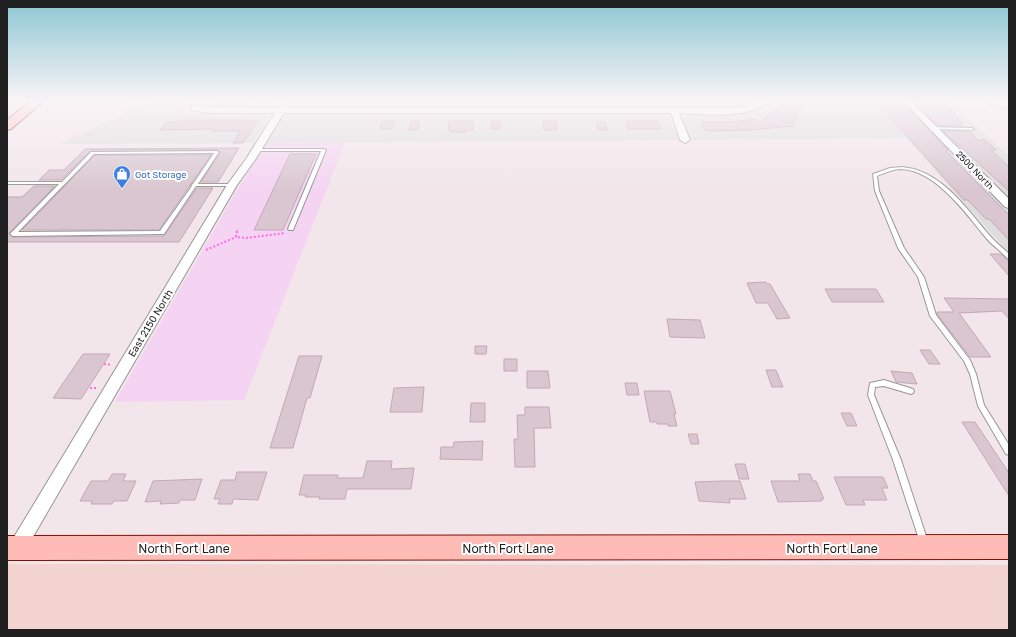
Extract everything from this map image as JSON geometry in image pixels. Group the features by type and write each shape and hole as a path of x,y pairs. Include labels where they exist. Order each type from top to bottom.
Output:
{"street":[{"name":"East 2150 North","path":"12,548 232,185 268,131"},
{"path":"681,131 685,140"},
{"name":"2500 North","path":"937,131 1009,205"},
{"name":"North Fort Lane","path":"12,548 1009,547"}],"lane":[{"path":"256,150 324,150 290,229"},
{"path":"216,152 162,233 13,234 62,183 69,179 93,153 216,152"},
{"path":"1009,257 1002,249 990,240 980,226 947,190 930,177 902,168 875,175 877,191 901,248 921,277 934,316 967,360 973,374 981,406 1009,452"},
{"path":"7,183 62,183"},
{"path":"193,185 232,185"},
{"path":"911,390 884,383 872,385 871,395 897,460 908,498 926,548"}],"path":[{"path":"236,237 238,229"},
{"path":"192,252 215,247 236,237 246,238 286,233 290,229"},
{"path":"104,364 112,365"},
{"path":"90,388 98,388"}],"shaded area":[{"path":"88,131 261,131 253,143 61,144"},
{"path":"274,131 674,131 678,140 267,143"},
{"path":"688,131 981,131 1009,156 1009,253 906,138 692,140"},
{"path":"267,143 345,143 244,400 115,402 237,190"},
{"path":"7,564 1009,565 1009,630 7,630"}],"building":[{"path":"212,131 251,131 243,143 233,143 240,131"},
{"path":"451,131 467,131 466,132 450,132"},
{"path":"902,131 930,131 948,150 946,151 1009,215 1009,240 968,200 964,200"},
{"path":"943,131 969,131 978,140 985,140 996,150 991,150 1009,167 1009,191"},
{"path":"239,148 218,182 201,182 220,153 217,150 91,150 61,180 39,180 49,170 64,170 85,149"},
{"path":"290,154 316,154 283,230 254,230"},
{"path":"95,155 211,155 159,230 22,230"},
{"path":"34,186 55,186 9,233 12,237 164,236 197,188 213,188 179,242 7,242 7,197 22,197"},
{"path":"990,254 1001,254 1009,261 1009,276"},
{"path":"766,282 767,284 770,284 790,318 777,319 768,303 756,303 747,283"},
{"path":"825,289 876,289 884,302 832,302"},
{"path":"944,298 1009,299 1009,319 1002,311 959,313 991,357 970,357 937,314 937,312 954,312"},
{"path":"667,319 700,320 705,338 670,337"},
{"path":"475,346 487,346 486,354 475,354"},
{"path":"920,350 930,350 940,364 929,364"},
{"path":"83,354 110,354 81,399 53,398"},
{"path":"299,356 322,356 310,398 307,398 293,448 270,448"},
{"path":"504,359 517,359 517,371 504,371"},
{"path":"766,370 776,370 783,387 772,387"},
{"path":"527,371 548,371 550,388 527,388"},
{"path":"891,371 912,373 917,384 896,382"},
{"path":"625,383 637,383 639,395 627,395"},
{"path":"424,387 422,412 390,412 394,388"},
{"path":"644,391 670,391 676,414 674,414 677,426 668,426 668,424 657,424 657,422 650,422"},
{"path":"471,403 485,403 485,422 470,422"},
{"path":"525,407 549,407 551,428 534,428 535,467 515,467 514,439 518,439 517,415 525,415"},
{"path":"841,413 851,413 857,426 847,426"},
{"path":"962,422 975,422 1009,473 1009,496"},
{"path":"688,434 697,434 699,444 691,444"},
{"path":"483,441 482,460 440,459 441,447 453,447 454,442"},
{"path":"367,461 392,461 391,469 414,468 411,489 347,489 345,499 319,499 320,497 305,497 306,495 299,495 304,475 338,475 337,478 363,478"},
{"path":"735,464 745,464 749,479 739,479"},
{"path":"237,472 267,472 258,500 233,499 232,504 218,504 220,499 214,499 221,480 235,480"},
{"path":"112,474 126,474 123,481 136,481 127,501 114,501 112,504 91,504 92,501 80,501 91,481 108,481"},
{"path":"798,474 810,474 813,481 816,481 824,499 821,499 822,501 778,502 771,481 800,481"},
{"path":"834,477 883,477 888,488 882,488 887,500 863,500 865,505 846,505"},
{"path":"202,479 195,500 180,500 179,503 160,504 161,501 145,502 153,481"},
{"path":"740,481 746,499 729,499 730,503 699,501 695,482"}],"place":[{"name":"Got Storage","path":"122,189"}]}
